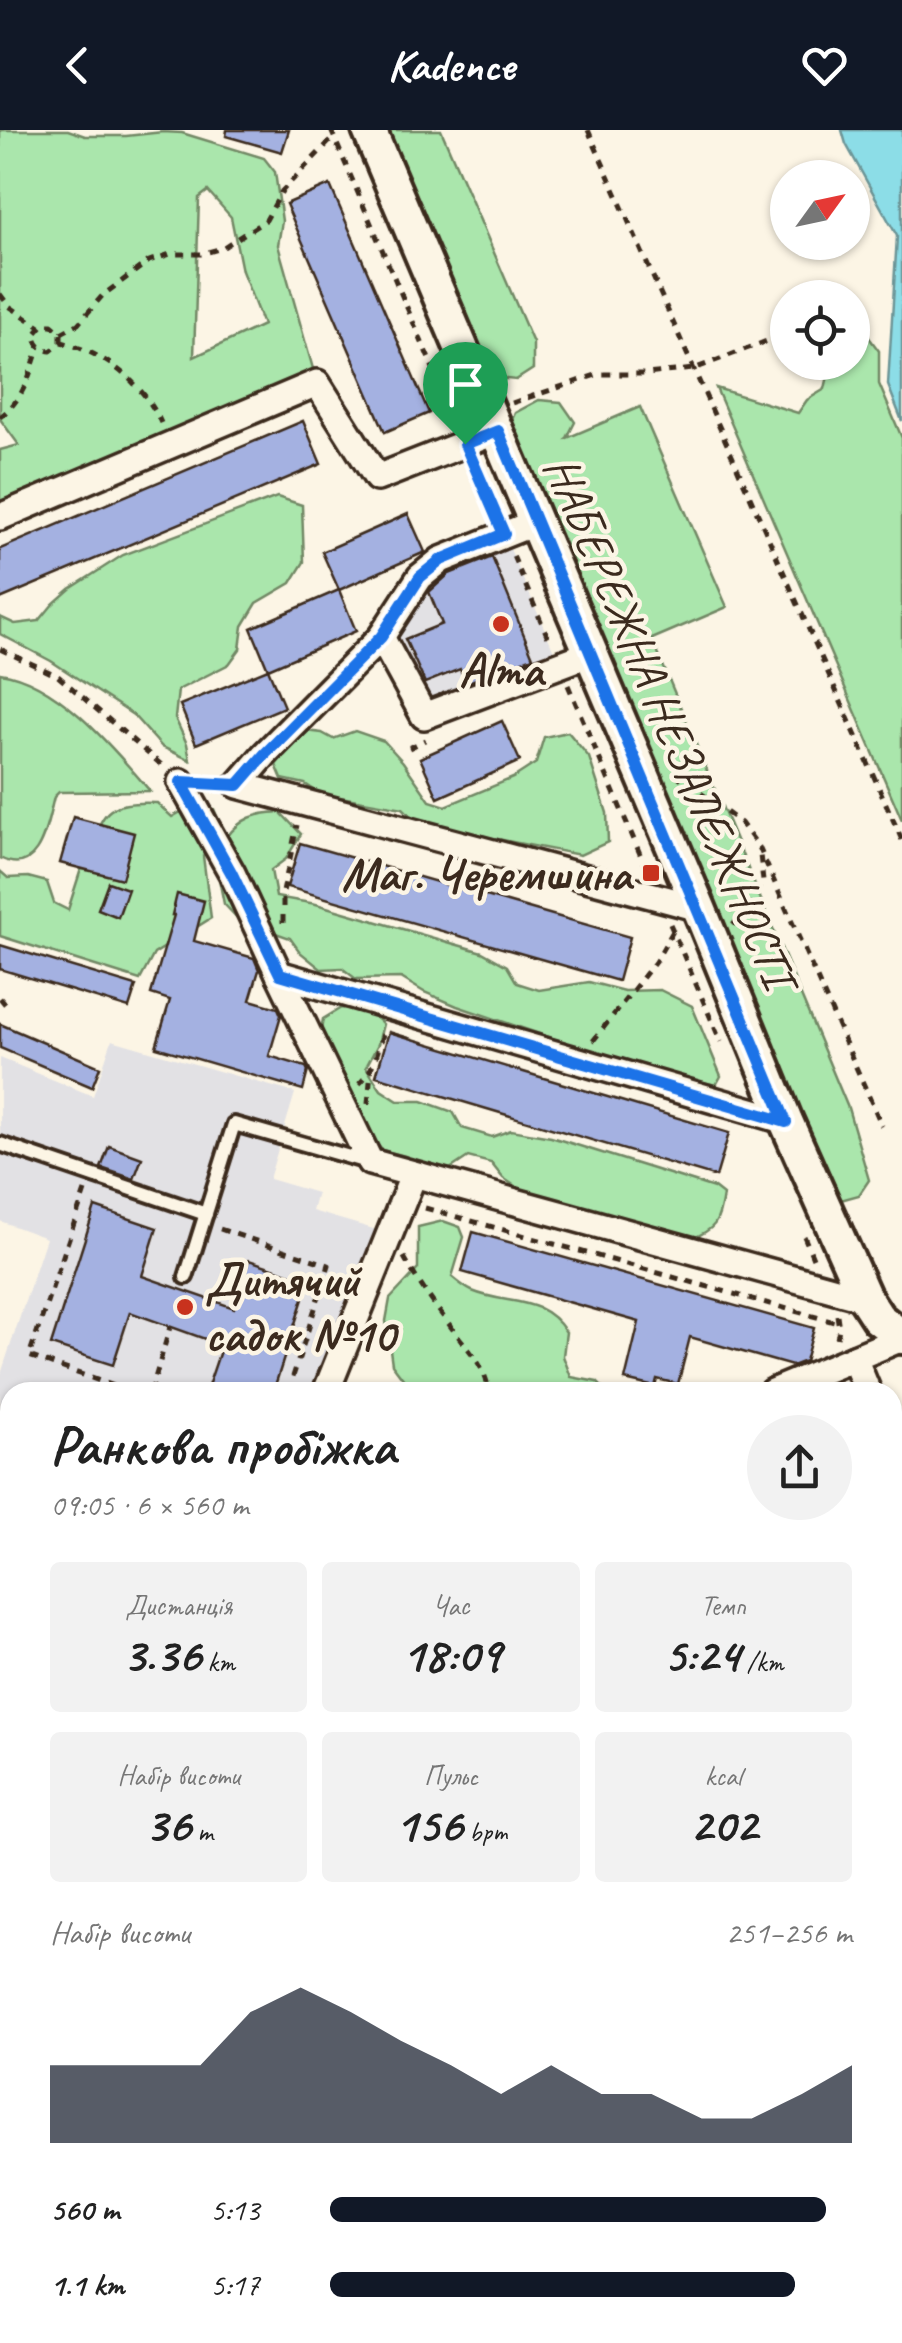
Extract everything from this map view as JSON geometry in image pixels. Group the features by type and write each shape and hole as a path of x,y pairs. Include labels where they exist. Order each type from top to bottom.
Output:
{"street":[{"name":"НАБЕРЕЖНА НЕЗАЛЕЖНОСТІ","path":"343,133 493,421 786,1122 865,1298 878,1318 902,1338"},
{"path":"0,516 317,383 377,478 465,444 493,421"},
{"path":"536,522 441,560 420,577 381,637 238,785 698,908"},
{"path":"381,637 424,716 591,653"},
{"path":"181,782 232,874 370,1162 865,1298"},
{"path":"280,974 786,1122"},
{"path":"330,1382 414,1176"},
{"path":"796,1382 902,1338"},
{"path":"847,1361 861,1382"}],"lane":[{"path":"186,1276 234,1124 370,1162"},
{"path":"0,1144 204,1219"}],"path":[{"path":"588,130 902,840"},
{"path":"61,334 78,324 103,295 149,260 222,248 266,220 282,191 343,133 465,444 727,1057"},
{"path":"0,294 9,306 40,327"},
{"path":"0,417 15,406 30,376 38,346 35,334 40,327 52,324 61,334 61,342 55,349 38,346"},
{"path":"493,421 554,387 599,374 694,370 770,340"},
{"path":"0,649 58,676 181,782"},
{"path":"662,765 741,823 759,847 882,1126"},
{"path":"283,930 283,892 298,822"},
{"path":"698,908 737,910 751,905 764,881 759,847"},
{"path":"587,1063 592,1043 641,982 673,930"},
{"path":"0,998 10,1010"},
{"path":"336,1093 363,1082 375,1062 387,1019"},
{"path":"87,1186 30,1356 103,1382"},
{"path":"403,1202 838,1322"},
{"path":"204,1219 329,1265 291,1382"},
{"path":"390,1232 419,1285 478,1358 486,1382"},
{"path":"804,1237 838,1322 835,1355 847,1361"},
{"path":"155,1382 170,1327"}],"shaded area":[{"path":"504,535 560,665 424,716 381,637 420,577"},
{"name":"Дитячий садок №10","path":"112,1040 295,1093 269,1179 317,1193 312,1211 377,1230 318,1382 0,1382 46,1238 0,1221 0,1058 93,1096"}],"green space":[{"path":"0,130 68,130 85,136 182,133 264,158 275,172 282,221 278,245 317,383 0,517 0,450 19,445 0,419","holes":["208,191 231,217 242,271 263,325 194,357 199,198"]},
{"path":"369,130 441,130 533,343 533,369 516,380 496,378 464,354"},
{"path":"870,339 879,351 879,384 902,438 902,820 716,388 798,413 807,400 825,389 827,380 870,380"},
{"path":"539,400 561,402 575,422 567,438 640,407 727,607 652,639 848,1108 869,1180 859,1195 837,1201 502,442 515,413"},
{"path":"277,497 302,505 304,562 291,583 257,603 243,626 240,649 229,664 178,690 175,718 190,760 162,747 133,715 51,661 0,634 0,617 15,624 39,621 70,589 123,555"},
{"path":"0,673 43,689 63,703 102,737 150,791 59,792 33,855 14,862 0,858"},
{"path":"306,731 333,739 355,731 384,741 430,801 446,806 513,778 536,763 544,737 568,732 589,757 607,813 608,842 580,855 419,824 403,808 323,796 305,784 282,779 276,765"},
{"path":"202,800 214,809 219,821 203,856 211,918 154,954 140,980 0,936 0,871 8,878 28,877 47,882 54,903 68,910 81,869 87,870 99,826 112,809 157,803 172,817"},
{"path":"280,812 301,834 286,859 271,870 276,897 316,904 482,952 507,966 517,983 539,990 589,982 624,991 660,990 692,1006 721,1076 716,1085 590,1051 457,1006 401,978 356,979 342,968 321,969 290,938 239,920 224,904 218,874 233,854 227,837 250,818"},
{"path":"341,1008 364,1011 383,1024 366,1067 381,1090 398,1101 422,1101 453,1112 462,1128 492,1137 511,1130 551,1137 714,1188 723,1195 718,1219 711,1228 689,1240 521,1190 503,1178 491,1163 468,1157 450,1169 420,1165 382,1150 369,1135 325,1048 323,1019"},
{"path":"443,1221 460,1227 464,1237 452,1277 485,1296 535,1306 546,1312 566,1332 563,1356 571,1377 597,1382 406,1382 392,1364 386,1321 390,1299 418,1269 418,1227"}],"water":[{"path":"842,130 902,130 902,421 888,385 897,236 870,187 870,160 855,160"}],"building":[{"path":"227,130 289,130 282,152 226,136"},
{"path":"330,185 429,413 385,432 286,204"},
{"path":"303,421 321,464 0,599 0,549"},
{"path":"408,514 425,552 339,590 322,552"},
{"path":"492,557 533,657 466,683 460,669 425,683 405,639 442,624 429,592 449,574"},
{"path":"339,590 356,631 268,669 251,628"},
{"path":"268,669 284,707 196,744 180,705"},
{"path":"502,721 520,761 438,798 420,758"},
{"path":"73,817 134,833 122,879 60,863"},
{"path":"300,843 630,937 618,981 287,887"},
{"path":"108,882 128,889 118,917 98,909"},
{"path":"177,894 204,901 194,941 254,958 259,970 250,1000 278,1008 281,1015 269,1056 306,1067 303,1090 156,1047 170,1000 151,994"},
{"path":"0,945 136,986 129,1008 0,969"},
{"path":"0,1024 100,1067 92,1087 0,1048"},
{"path":"389,1032 729,1133 716,1177 376,1076"},
{"path":"109,1146 142,1158 134,1179 101,1168"},
{"path":"95,1207 157,1228 142,1276 234,1308 249,1260 309,1280 276,1382 209,1382 222,1345 130,1312 113,1365 51,1345"},
{"path":"473,1232 814,1328 805,1361 792,1366 690,1337 679,1382 634,1382 625,1380 639,1322 462,1272"}],"place":[{"name":"Alma","path":"501,624"},
{"name":"Маг. Черемшина","path":"651,873"},
{"name":"Дитячий садок №10","path":"185,1307"}],"route":[{"path":"498,431 786,1122 280,974 232,874 181,782 238,785 381,637 420,577 441,560 504,534 465,444 498,431"}]}
